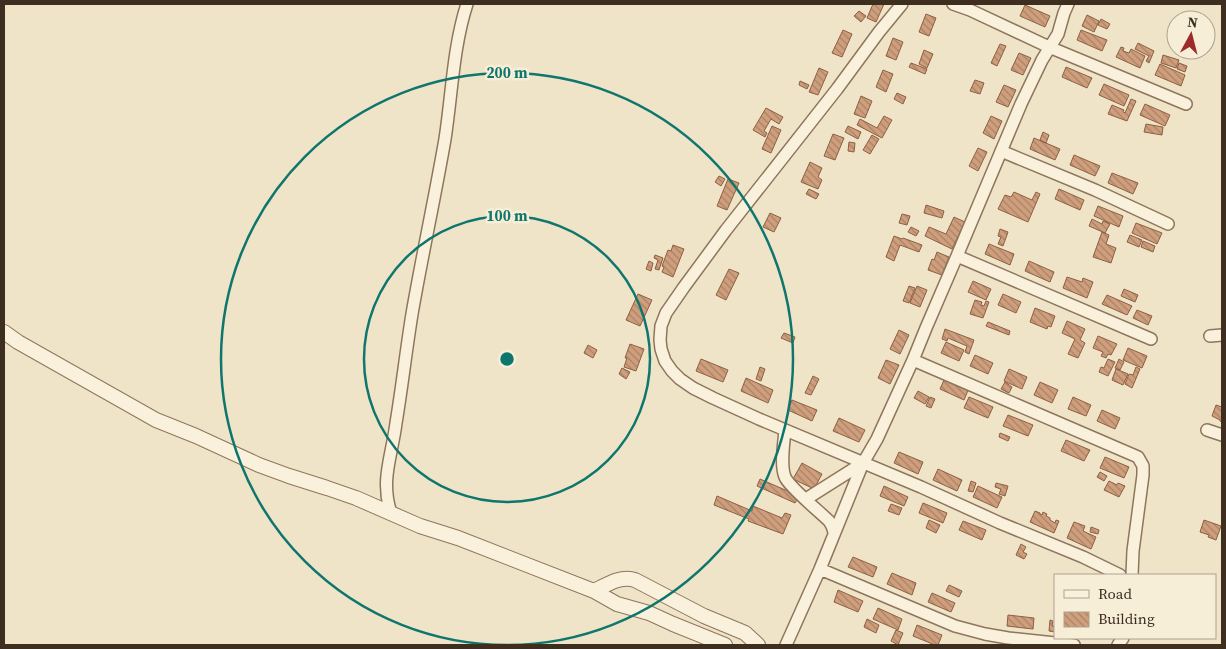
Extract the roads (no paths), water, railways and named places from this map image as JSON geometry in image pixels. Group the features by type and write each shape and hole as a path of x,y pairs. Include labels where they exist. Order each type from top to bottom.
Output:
{"street":[{"path":"391,513 386,494 387,474 412,313 430,227 459,40 467,4"},
{"path":"902,4 694,273 666,313 661,326 660,340 665,361 680,379 713,398 1083,557 1118,574"},
{"path":"953,4 1049,47 1186,104"},
{"path":"786,645 820,569 863,463 877,439 913,360 1024,97 1049,47 1058,34 1068,4"},
{"path":"1001,151 1095,190 1168,224"},
{"path":"957,256 1151,339"},
{"path":"4,332 18,342 156,420 270,469 334,490 420,526 458,538 594,591 616,604 650,613 724,645"},
{"path":"1210,336 1222,335"},
{"path":"913,360 1138,457 1143,466 1143,475 1132,574"},
{"path":"785,430 784,475 829,521 834,532"},
{"path":"1208,430 1222,434"},
{"path":"806,499 863,463"},
{"path":"820,569 955,626 1008,638 1074,645"},
{"path":"594,591 612,582 630,578 709,619 745,633 758,645"}]}
